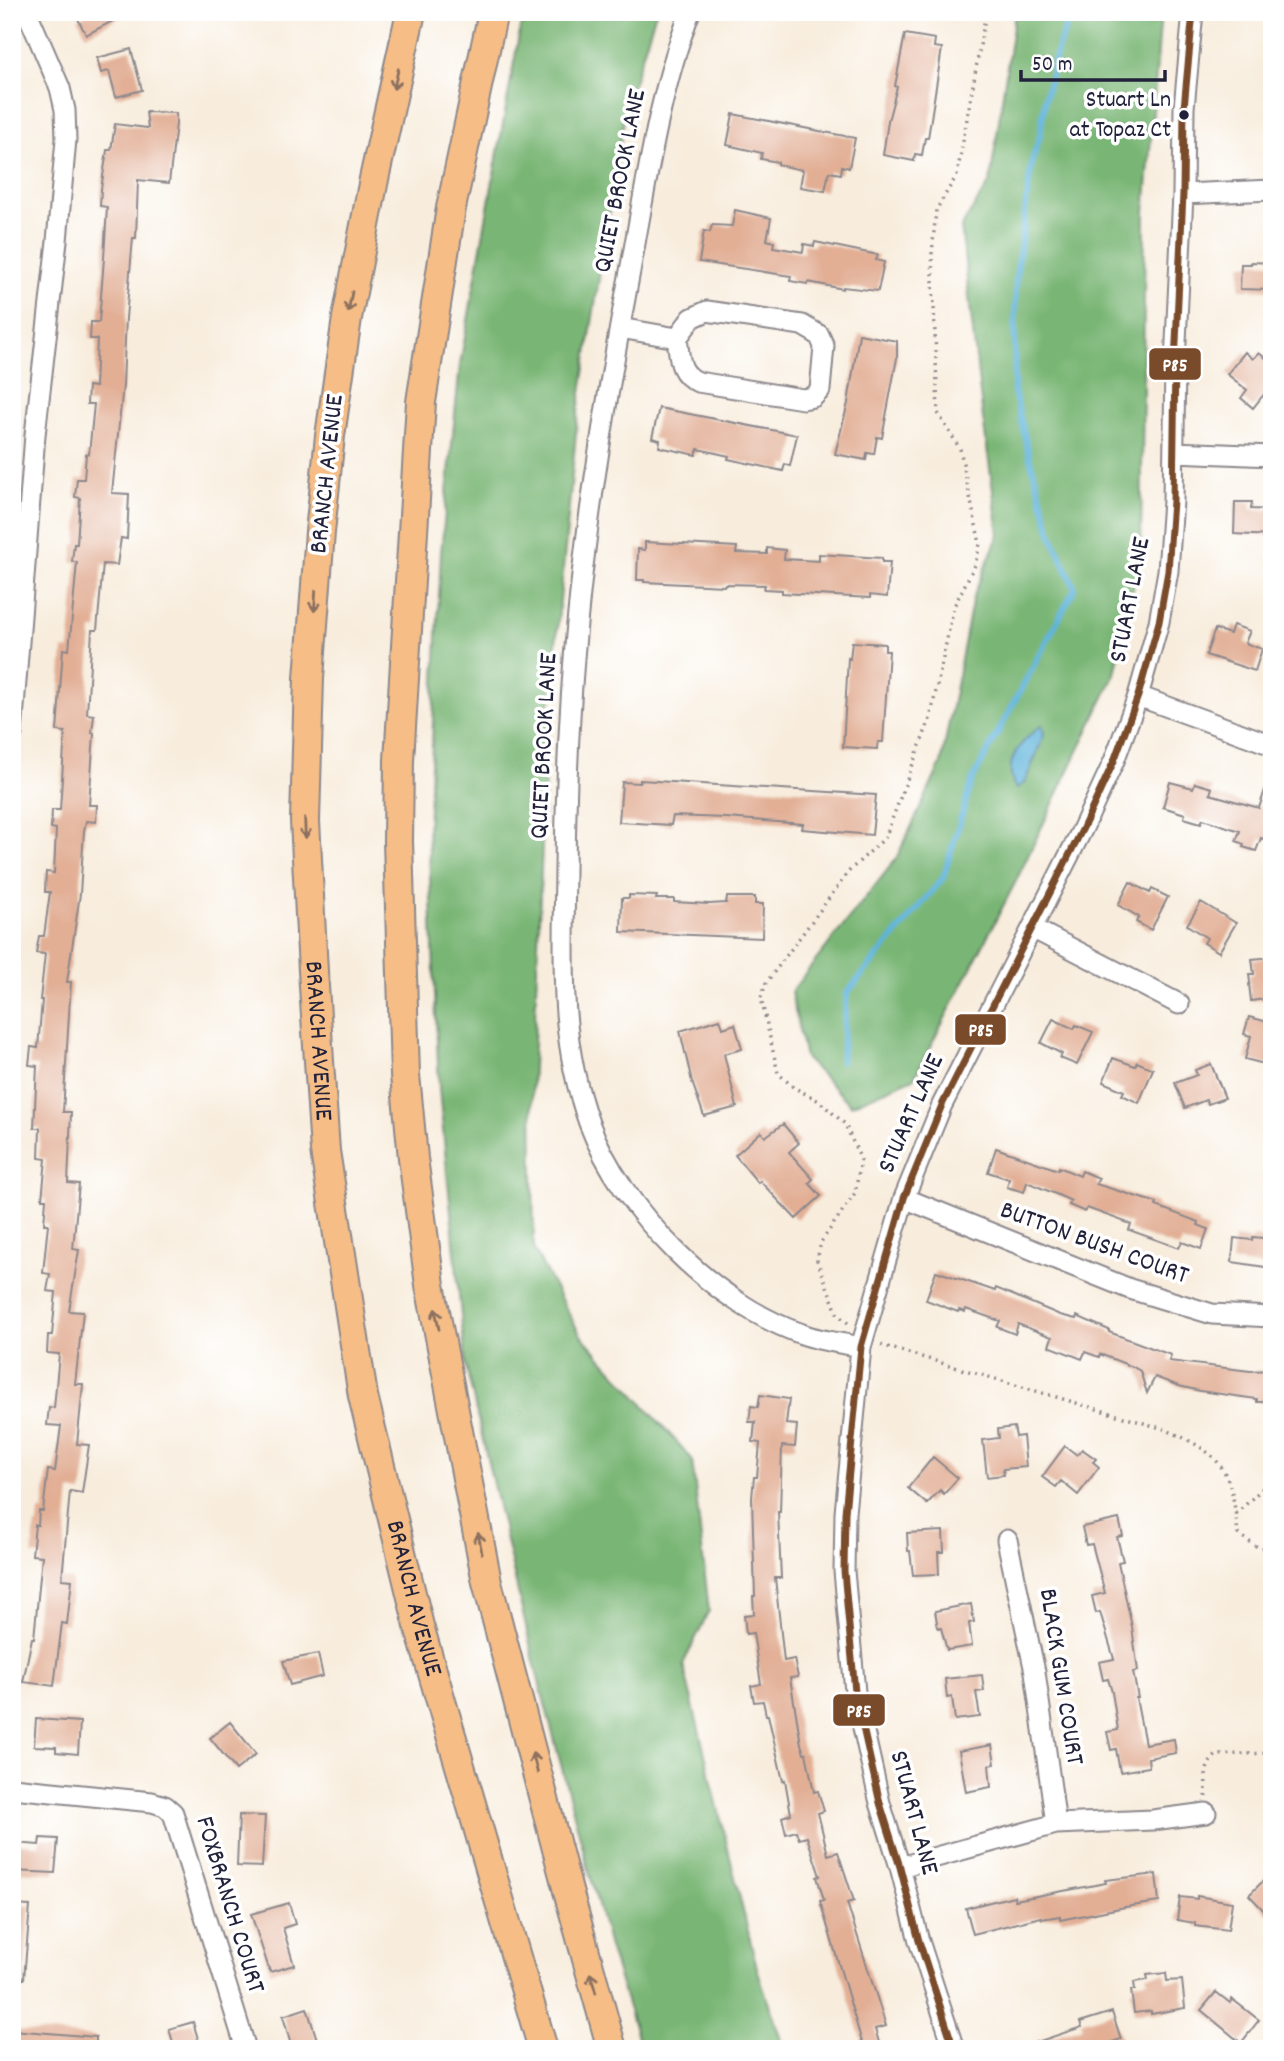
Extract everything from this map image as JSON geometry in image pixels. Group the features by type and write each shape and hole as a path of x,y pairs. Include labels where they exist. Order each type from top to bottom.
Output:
{"highway":[{"name":"BRANCH AVENUE","path":"411,12 347,318 320,532 309,678 305,821 315,999 325,1151 363,1396 419,1626 543,2049"},
{"path":"493,12 451,208 421,402 399,774 398,841 405,1075 430,1285 487,1582 612,2049"}],"street":[{"path":"12,733 35,435 66,139 65,110 60,88 27,12"},
{"name":"QUIET BROOK LANE","path":"690,12 659,112 589,519 572,679 566,818 566,1032 575,1082 591,1128 615,1174 644,1216 675,1252 730,1296 762,1317 804,1335 863,1341"},
{"name":"STUART LANE","path":"954,2049 919,1941 880,1803 855,1692 844,1571 845,1513 863,1341 904,1198 942,1105 1114,761 1138,696 1159,622 1168,570 1184,108 1193,12"},
{"path":"1183,194 1272,190"},
{"path":"707,311 803,325 819,335 824,346 820,390 813,397 803,399 698,382 687,377 683,369 677,338 692,318 707,311"},
{"path":"620,328 677,338"},
{"path":"1174,453 1272,456"},
{"path":"1138,696 1272,745"},
{"path":"1032,928 1179,1004"},
{"name":"BUTTON BUSH COURT","path":"904,1198 1047,1258 1130,1289 1212,1314 1272,1317"},
{"name":"BLACK GUM COURT","path":"1007,1540 1035,1672 1056,1824"},
{"name":"FOXBRANCH COURT","path":"12,1788 152,1802 166,1806 173,1813 246,2049"},
{"path":"900,1867 1056,1824 1153,1820 1206,1813"}],"path":[{"path":"986,12 957,175 936,210 932,254 938,413 960,449 980,544 975,565 954,606 946,654 930,719 884,838 850,870 766,983 761,998 778,1073 793,1087 819,1101 845,1124 861,1160 855,1193 821,1242 817,1260 838,1315 863,1341 1164,1429 1198,1443 1220,1463 1234,1495 1238,1534 1259,1548 1272,1549"},
{"path":"1236,1514 1272,1479"},
{"path":"1206,1813 1206,1775 1210,1760 1227,1753 1272,1753"}],"green space":[{"path":"523,12 656,12 626,107 578,412 546,748 532,1092 534,1250 580,1334 692,1459 709,1611 683,1664 757,1968 784,2049 641,2049 609,1947 535,1666 466,1367 439,1089 428,829 441,552 460,365"},
{"path":"1015,12 1161,12 1145,213 1141,551 1115,674 1016,881 914,1078 851,1105 805,1058 791,992 896,859 941,764 973,597 999,534 961,227 990,182"}],"water":[{"path":"1042,725 1044,735 1025,782 1016,789 1011,769 1015,752"}],"building":[{"path":"91,12 130,12 86,35 78,19"},
{"path":"905,34 935,39 934,47 942,48 928,138 925,138 922,155 915,154 914,161 883,155"},
{"path":"131,49 142,90 116,97 109,71 101,73 97,58"},
{"path":"146,112 176,113 176,124 169,183 138,180 136,238 133,238 112,493 129,494 127,539 121,538 117,565 103,564 97,630 92,630 87,714 94,715 89,805 97,805 96,822 86,821 84,831 80,894 67,982 71,982 63,1112 71,1112 68,1183 79,1184 73,1249 79,1250 69,1311 83,1312 75,1384 83,1384 77,1444 89,1445 82,1493 70,1491 62,1579 72,1580 67,1624 62,1623 54,1686 23,1682 34,1638 42,1556 32,1555 35,1525 38,1525 39,1511 43,1511 48,1470 55,1471 61,1426 47,1425 49,1407 54,1408 59,1354 47,1353 48,1335 52,1335 56,1292 47,1291 50,1274 43,1273 48,1224 44,1224 46,1199 42,1199 46,1159 39,1158 40,1128 34,1128 37,1066 29,1065 31,1047 38,1048 45,954 36,953 39,936 44,936 50,892 45,892 46,872 54,873 56,829 51,828 52,810 60,810 65,732 57,731 63,649 69,650 77,562 72,562 74,544 77,544 80,498 75,497 77,479 84,479 94,404 87,404 88,386 95,387 97,339 90,339 91,322 99,322 104,258 107,207 100,206 101,189 107,150 111,150 115,124 148,128"},
{"path":"733,114 855,138 849,168 842,166 841,174 829,172 825,191 800,187 803,170 761,159 762,153 727,145"},
{"path":"735,210 771,218 767,240 774,242 773,247 803,252 804,244 814,246 815,242 878,255 876,260 884,262 878,291 807,284 790,281 791,276 699,262 704,231 710,232 712,225 732,226"},
{"path":"1272,263 1272,290 1240,289 1241,264"},
{"path":"859,334 897,341 897,358 882,438 877,437 874,454 867,453 866,460 835,454 848,403"},
{"path":"1245,352 1253,359 1259,353 1272,363 1272,384 1253,408 1241,398 1247,390 1227,374"},
{"path":"659,408 797,435 790,466 785,464 783,471 728,459 729,456 698,449 696,455 659,447 660,440 652,438"},
{"path":"1235,502 1252,502 1251,509 1272,510 1272,536 1234,534"},
{"path":"645,542 737,547 736,553 767,554 767,548 785,550 784,559 819,561 819,554 882,558 882,562 890,562 887,597 782,593 782,590 764,589 765,585 644,582 637,580 638,549 645,550"},
{"path":"1233,625 1250,631 1245,643 1262,649 1255,671 1206,655 1215,629 1230,634"},
{"path":"852,642 885,644 885,651 889,651 883,742 878,742 877,749 843,747 848,658 850,659"},
{"path":"1269,778 1272,778 1272,825 1267,840 1261,838 1256,851 1243,847 1244,844 1236,841 1240,831 1203,819 1201,823 1184,818 1185,814 1163,807 1170,782 1193,788 1195,783 1212,788 1210,794 1259,808"},
{"path":"640,780 876,795 872,835 802,829 803,824 726,818 673,816 671,825 619,822 622,782 640,783"},
{"path":"1130,882 1150,893 1152,889 1168,897 1151,930 1136,922 1139,917 1118,905"},
{"path":"629,895 657,896 656,899 674,899 674,902 709,904 726,903 727,897 755,897 755,904 763,904 762,938 621,932 622,898 629,898"},
{"path":"1201,902 1236,923 1219,952 1204,943 1207,938 1187,925"},
{"path":"1272,957 1272,998 1251,1001 1249,974 1254,974 1252,959"},
{"path":"1249,1017 1272,1023 1272,1066 1245,1059 1251,1036 1244,1034"},
{"path":"720,1019 723,1028 735,1024 742,1049 724,1054 737,1107 704,1116 692,1082 680,1031"},
{"path":"1053,1019 1074,1029 1076,1025 1093,1032 1077,1065 1060,1058 1062,1054 1041,1043"},
{"path":"1113,1058 1135,1066 1137,1062 1153,1069 1139,1103 1122,1095 1124,1091 1103,1082"},
{"path":"1211,1064 1225,1098 1208,1104 1206,1100 1185,1108 1175,1083 1197,1075 1195,1070"},
{"path":"783,1124 799,1143 789,1152 813,1179 809,1183 821,1196 796,1219 760,1181 758,1183 735,1155 761,1132 765,1137"},
{"path":"996,1148 1080,1176 1082,1171 1099,1178 1096,1184 1157,1203 1156,1206 1199,1222 1198,1225 1208,1229 1201,1249 1182,1242 1179,1248 1129,1230 1131,1224 1087,1208 1085,1212 1069,1205 1071,1201 1027,1182 1024,1192 1007,1187 1009,1179 988,1172"},
{"path":"1253,1237 1272,1239 1272,1268 1232,1262 1234,1238 1252,1240"},
{"path":"936,1271 995,1291 996,1288 1060,1315 1076,1319 1077,1316 1109,1332 1171,1355 1169,1361 1250,1371 1272,1370 1272,1402 1257,1402 1257,1399 1200,1391 1155,1377 1147,1393 1140,1371 1133,1367 1100,1354 1099,1357 1085,1352 1082,1359 1049,1346 1052,1337 1018,1324 1015,1334 997,1327 1000,1321 966,1309 965,1312 958,1312 926,1300"},
{"path":"760,1395 789,1399 786,1424 797,1425 795,1447 782,1446 778,1512 781,1578 775,1578 784,1661 794,1659 798,1677 790,1678 801,1744 806,1753 814,1792 818,1791 824,1811 818,1813 828,1855 838,1852 854,1901 847,1903 886,2026 875,2029 881,2049 864,2049 820,1901 824,1900 817,1877 820,1876 807,1837 799,1839 796,1831 786,1834 782,1817 791,1814 785,1780 783,1781 763,1701 754,1702 751,1686 761,1684 753,1633 746,1634 744,1615 754,1614 752,1498 760,1443 753,1442 755,1422 749,1422 751,1406 758,1407"},
{"path":"1014,1427 1016,1437 1023,1436 1026,1467 1003,1469 1004,1475 987,1477 983,1440 999,1438 998,1429"},
{"path":"1065,1446 1077,1455 1082,1449 1096,1459 1093,1462 1099,1467 1078,1495 1061,1481 1056,1487 1042,1477"},
{"path":"933,1457 958,1478 944,1494 940,1490 927,1504 908,1488"},
{"path":"1119,1519 1123,1536 1117,1537 1123,1561 1118,1562 1132,1627 1138,1671 1133,1672 1145,1744 1174,1739 1176,1753 1148,1758 1149,1767 1120,1772 1116,1749 1111,1750 1107,1732 1118,1730 1112,1692 1108,1679 1103,1680 1099,1662 1114,1659 1100,1612 1096,1613 1092,1596 1105,1593 1092,1544 1086,1545 1082,1527"},
{"path":"943,1531 944,1552 938,1552 939,1574 913,1575 907,1533"},
{"path":"971,1604 974,1622 969,1623 972,1646 947,1650 941,1628 938,1628 935,1611"},
{"path":"318,1654 323,1676 290,1685 283,1661"},
{"path":"982,1675 984,1691 976,1692 980,1717 955,1720 952,1697 947,1698 945,1679"},
{"path":"36,1719 80,1722 78,1754 56,1752 56,1747 34,1746"},
{"path":"230,1722 256,1754 236,1770 210,1738"},
{"path":"992,1745 995,1764 989,1765 991,1787 966,1792 959,1751"},
{"path":"239,1815 265,1816 262,1867 237,1866"},
{"path":"40,1838 58,1839 55,1873 12,1871 14,1843 39,1845"},
{"path":"1272,1872 1272,1919 1249,1895"},
{"path":"1156,1874 1159,1902 1060,1920 1060,1916 1041,1917 973,1934 966,1908 1014,1896 1015,1900 1106,1883 1105,1880"},
{"path":"1197,1896 1232,1902 1228,1930 1195,1926 1195,1923 1177,1920 1180,1897 1197,1899"},
{"path":"289,1903 295,1924 283,1928 294,1965 270,1972 251,1914"},
{"path":"12,1905 30,1906 24,1979 12,1979"},
{"path":"1166,1973 1167,1981 1182,1980 1185,2008 1151,2014 1151,2011 1134,2013 1131,1990 1135,1990 1134,1982 1148,1980 1147,1975"},
{"path":"1216,1992 1230,2003 1232,1999 1259,2020 1241,2043 1201,2010"},
{"path":"307,2008 320,2049 292,2049 283,2016"},
{"path":"1112,2012 1121,2039 1093,2049 1025,2049 1025,2046 1082,2027 1080,2022"},
{"path":"193,2022 201,2049 175,2049 169,2029"},
{"path":"12,2030 96,2037 96,2049 12,2049"}],"waterway":[{"path":"841,1062 847,993 943,878 972,781 1075,588 1053,539 1014,391 1016,278 1032,161 1059,44 1072,12"}],"transit line":[{"name":"P85","path":"954,2049 919,1941 880,1803 855,1692 844,1571 845,1513 861,1347 904,1198 942,1105 1083,828 1114,761 1138,696 1159,622 1168,571 1173,501 1184,108 1193,12"}],"place":[{"name":"Stuart Ln at Topaz Ct","path":"1184,115"}]}
